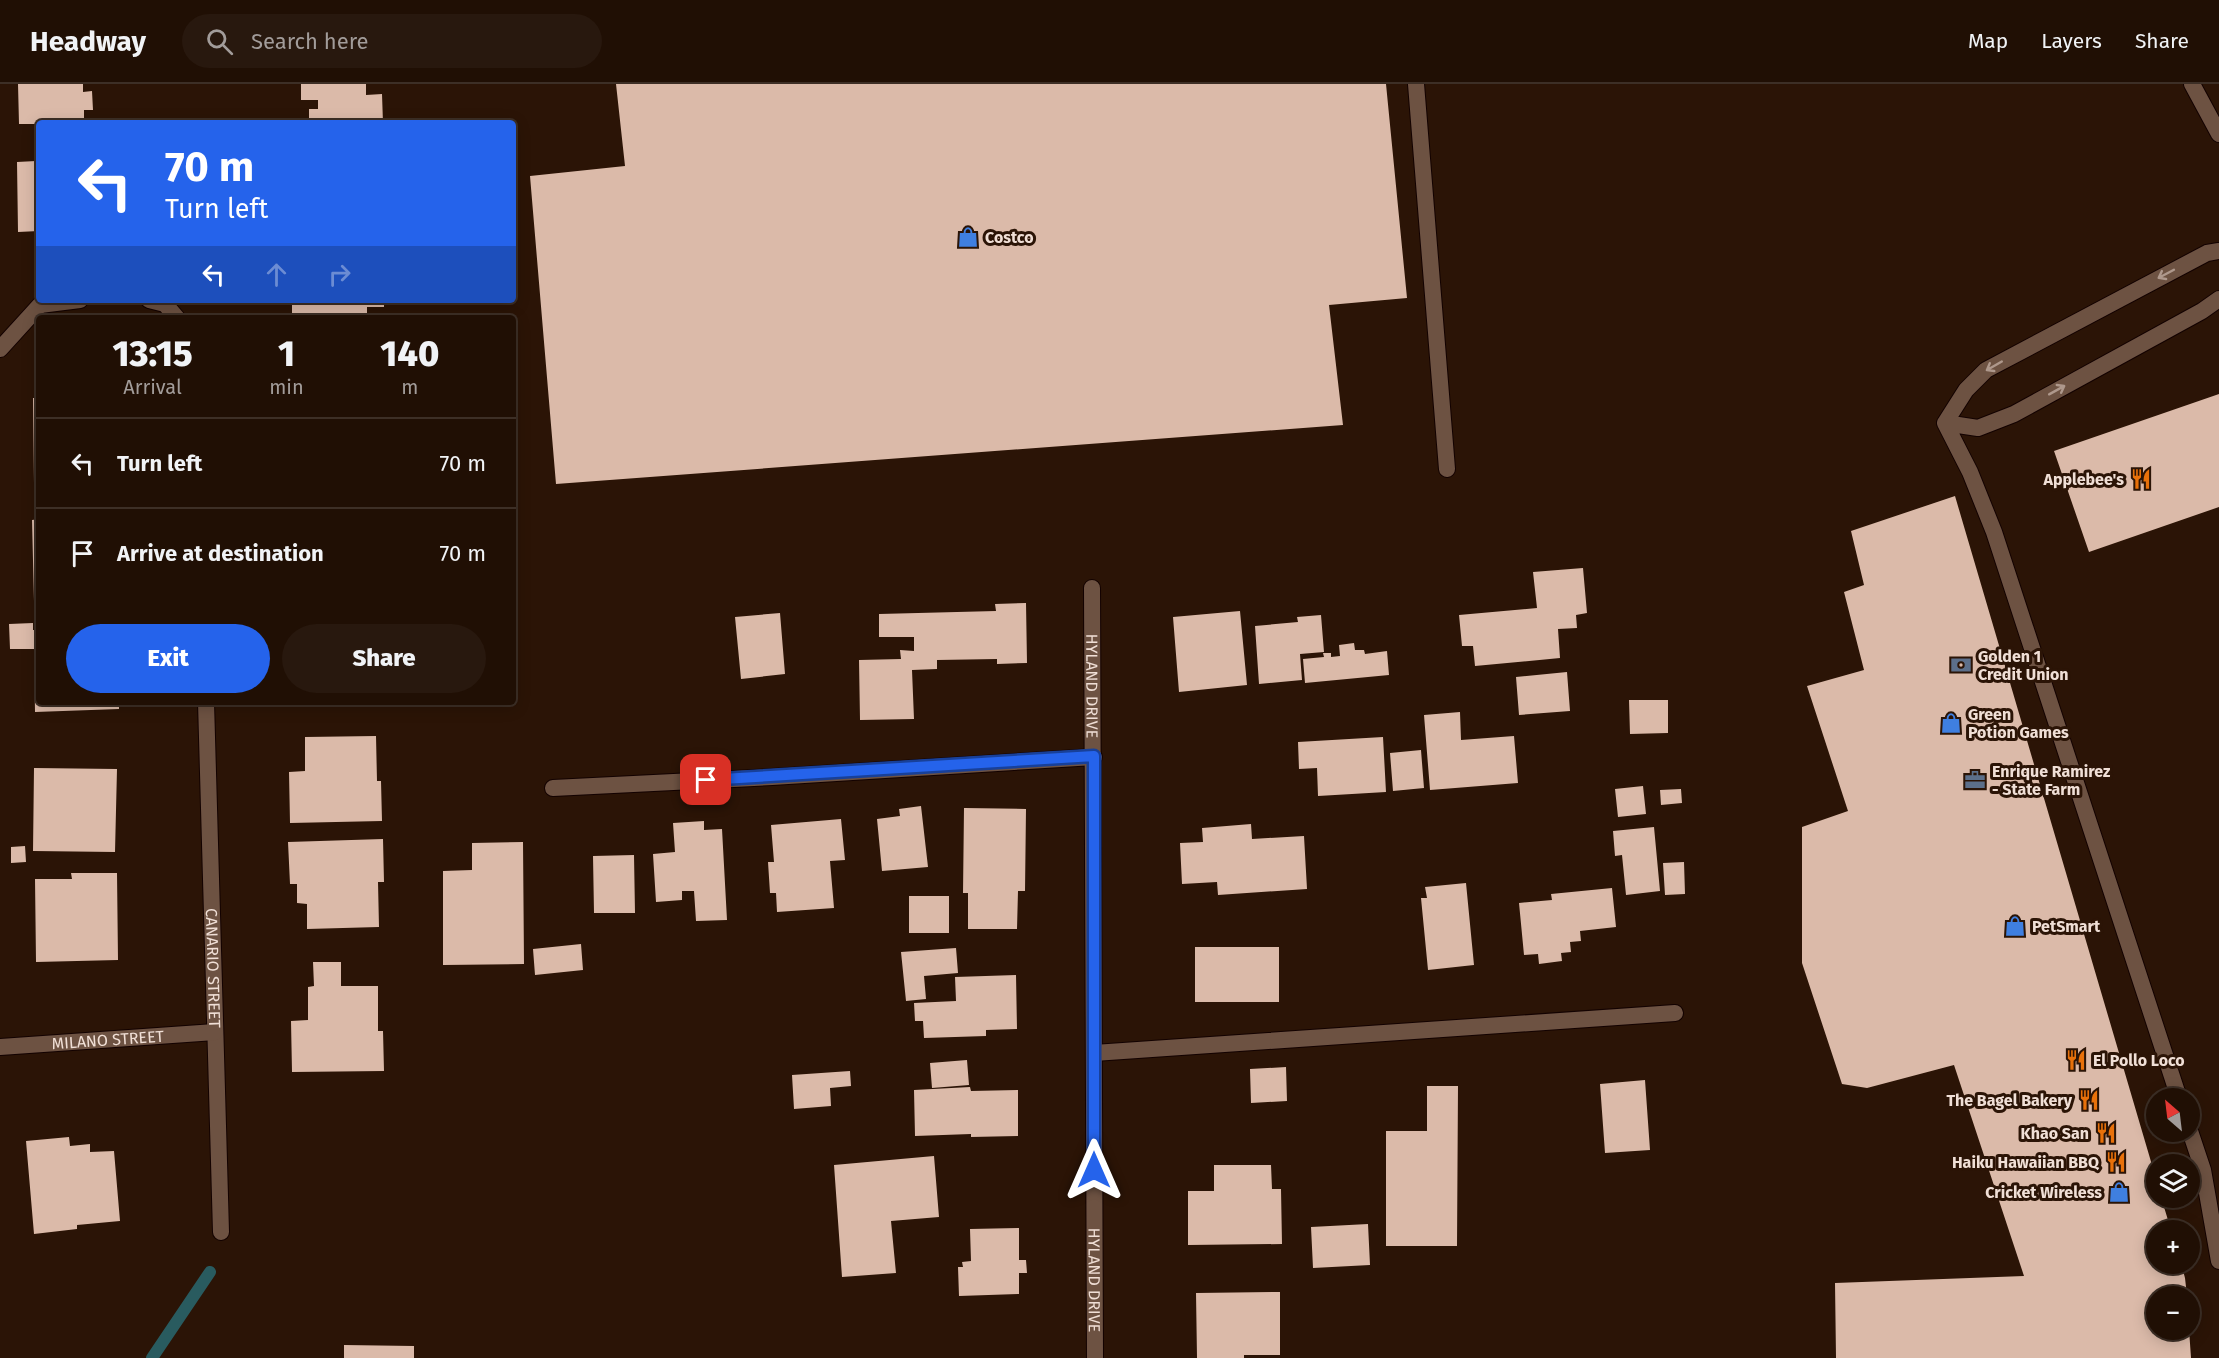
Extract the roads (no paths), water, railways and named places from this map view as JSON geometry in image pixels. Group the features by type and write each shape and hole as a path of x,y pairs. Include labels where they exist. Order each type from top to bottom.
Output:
{"street":[{"path":"1416,84 1447,469"},
{"path":"2192,84 2219,134"},
{"path":"1945,423 1966,390 1986,370 2207,253 2219,251"},
{"path":"1945,423 1978,428 2014,414 2191,317 2219,299"},
{"path":"0,349 40,305 56,303"},
{"path":"161,303 165,304 174,315"},
{"path":"1945,423 1970,472 1994,532 2176,1088"},
{"name":"HYLAND DRIVE","path":"1092,588 1095,1358"},
{"name":"CANARIO STREET","path":"206,705 221,1232"},
{"path":"553,788 772,777 1094,756"},
{"path":"1094,1053 1674,1013"},
{"name":"MILANO STREET","path":"0,1047 215,1032"},
{"path":"2196,1142 2211,1169 2219,1262"}],"waterway":[{"path":"152,1358 210,1272"}],"place":[{"name":"Costco","path":"968,237"},
{"name":"Applebee's","path":"2141,479"},
{"name":"Golden 1 Credit Union","path":"1961,665"},
{"name":"Green Potion Games","path":"1951,723"},
{"name":"Enrique Ramirez - State Farm","path":"1975,780"},
{"name":"PetSmart","path":"2015,926"},
{"name":"El Pollo Loco","path":"2076,1060"},
{"name":"The Bagel Bakery","path":"2089,1100"},
{"name":"Khao San","path":"2106,1133"},
{"name":"Haiku Hawaiian BBQ","path":"2116,1162"},
{"name":"Cricket Wireless","path":"2119,1192"}]}
